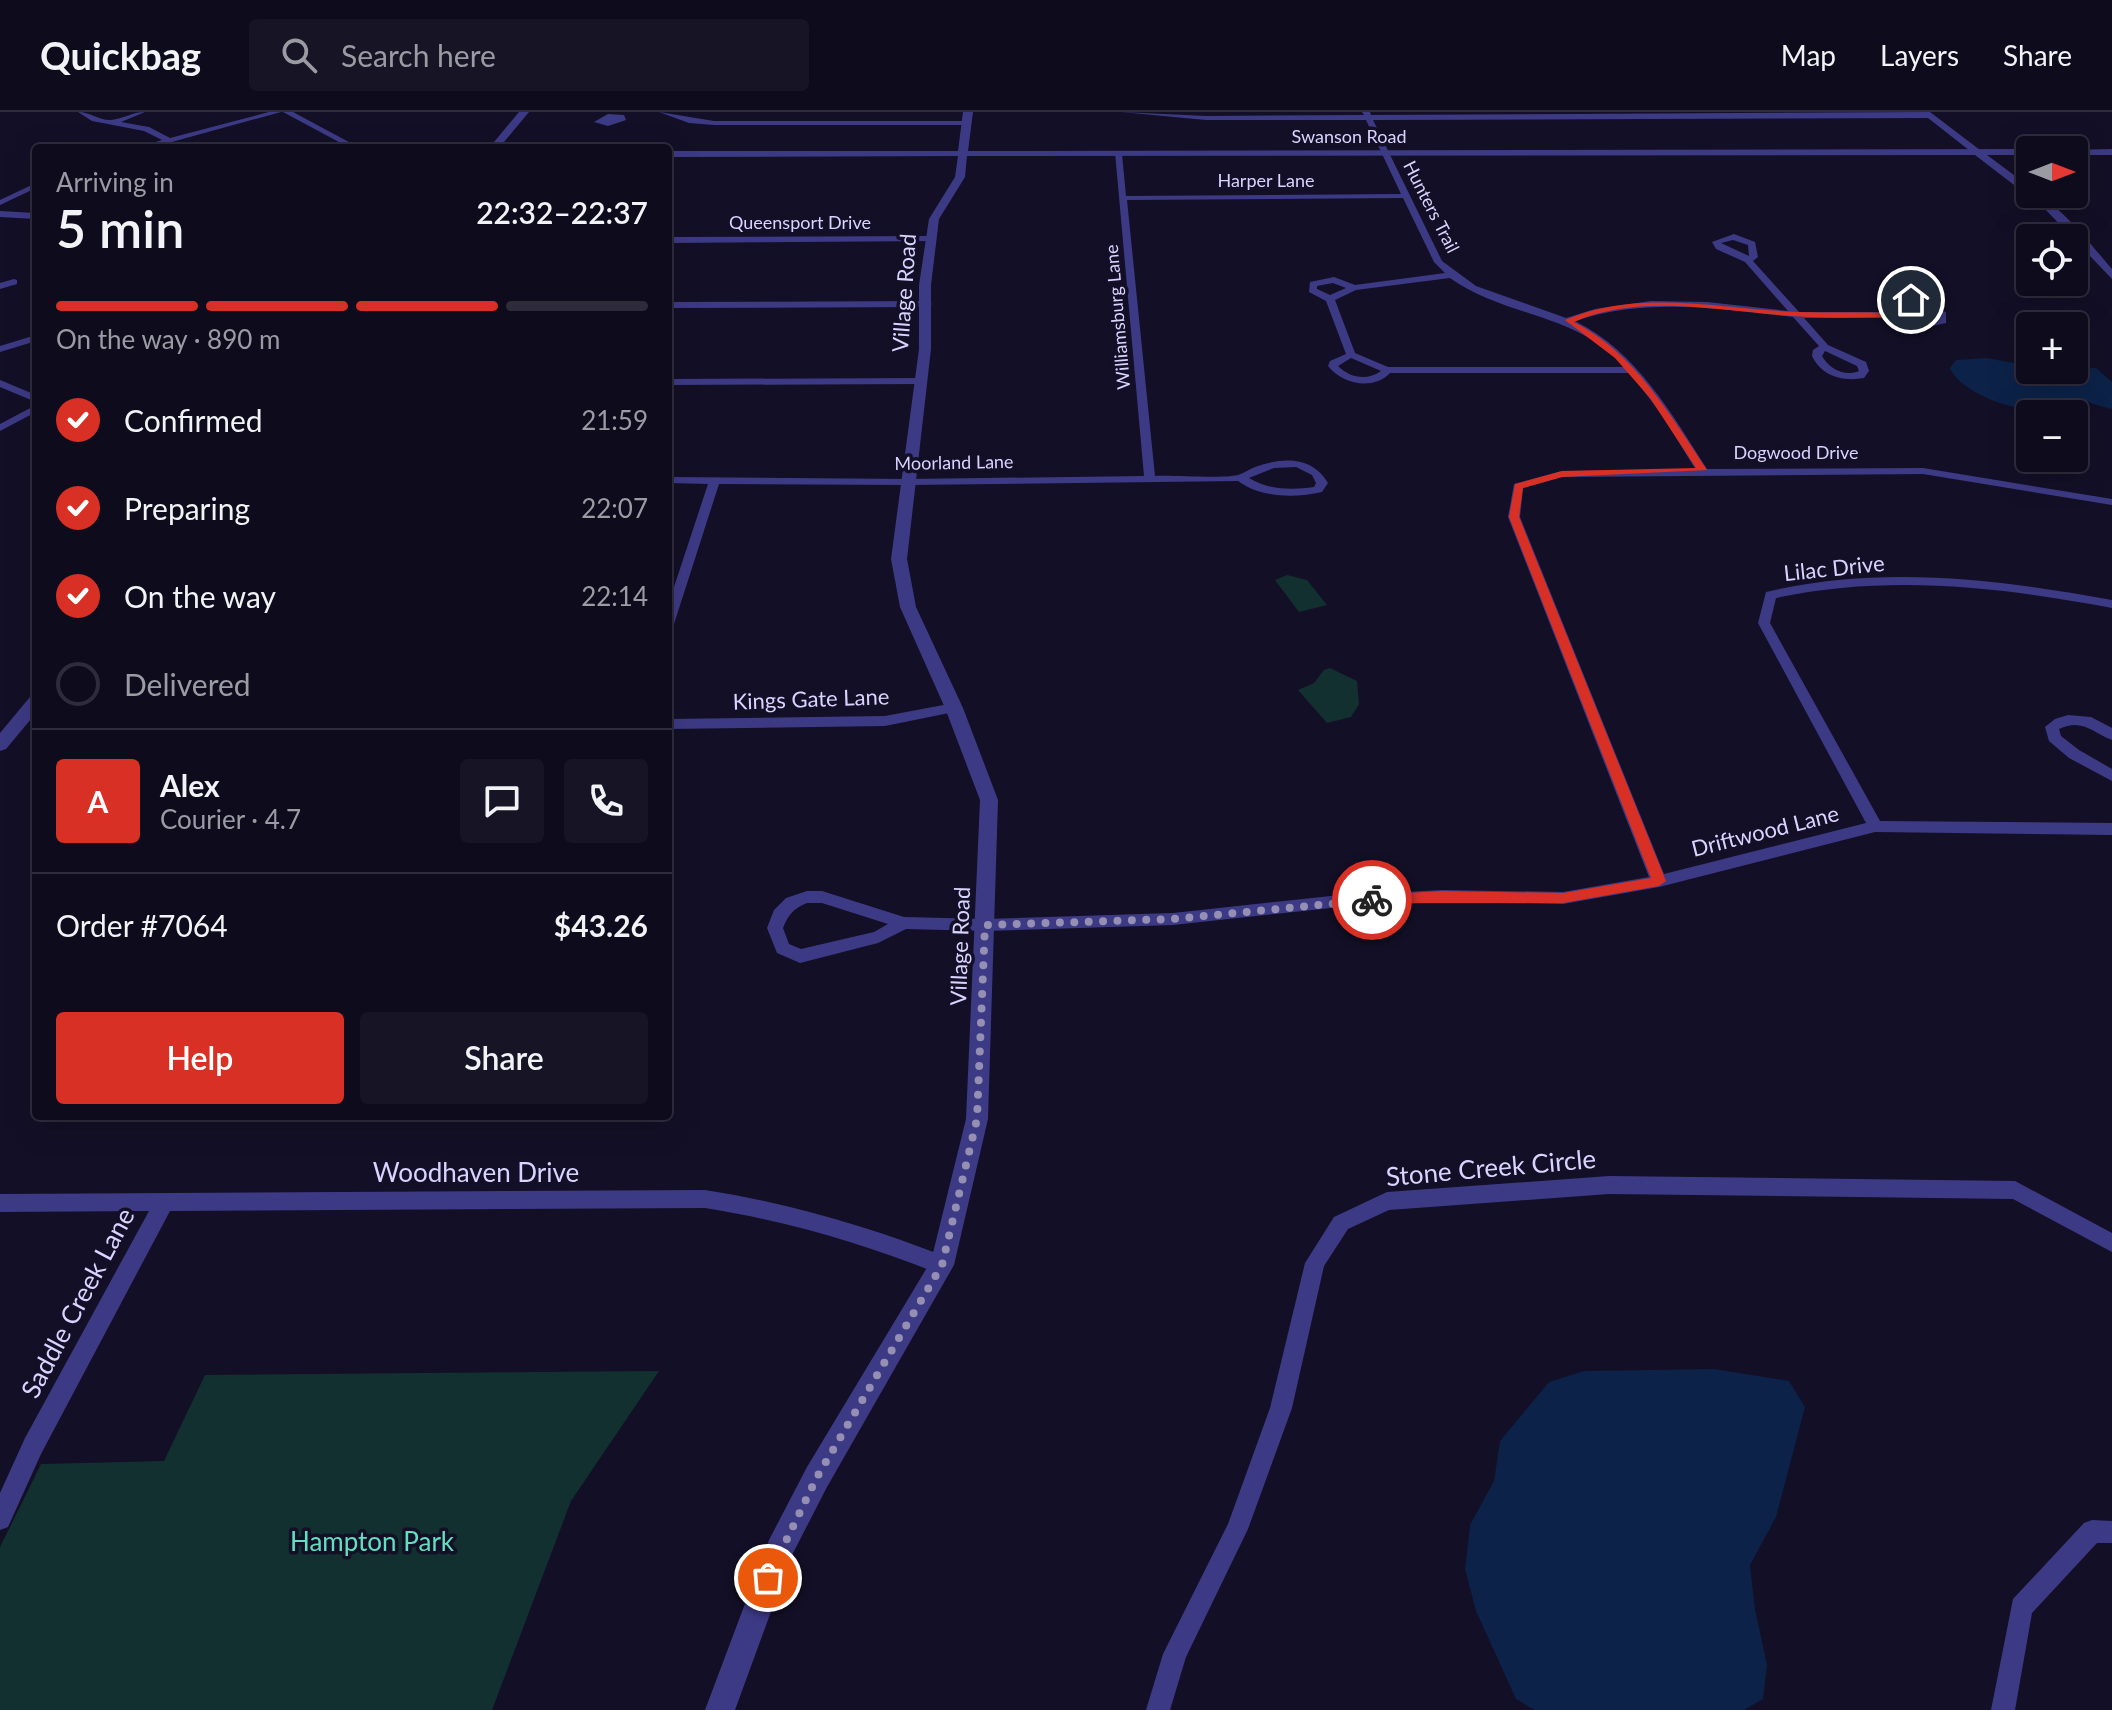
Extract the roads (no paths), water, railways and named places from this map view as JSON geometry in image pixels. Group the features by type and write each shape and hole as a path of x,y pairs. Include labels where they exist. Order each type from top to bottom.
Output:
{"street":[{"path":"82,112 146,129 175,144"},
{"path":"112,122 141,112"},
{"path":"237,112 235,115 244,121"},
{"path":"154,144 277,112"},
{"path":"287,112 348,144"},
{"path":"497,144 524,112"},
{"path":"663,112 689,121 714,123 967,123"},
{"name":"Village Road","path":"720,1710 779,1550 817,1477 942,1265 977,1119 989,800 901,584 899,559 921,381 927,304 925,285 934,219 960,177 968,112"},
{"path":"1125,112 1169,118 1927,114 2016,182"},
{"name":"Hunters Trail","path":"1367,115 1438,262 1450,275 1482,296 1567,321 1606,344 1654,396 1702,470"},
{"name":"Swanson Road","path":"672,154 2016,152"},
{"path":"2088,152 2112,152"},
{"name":"Williamsburg Lane","path":"1118,154 1150,478"},
{"path":"0,203 32,187"},
{"name":"Harper Lane","path":"1124,198 1407,196"},
{"path":"2050,208 2112,276"},
{"path":"0,214 32,216"},
{"name":"Queensport Drive","path":"672,240 931,239"},
{"path":"1748,260 1825,347"},
{"path":"1330,299 1354,288 1450,275"},
{"path":"1351,355 1330,299 1312,290 1313,284 1334,280 1354,288"},
{"path":"0,286 14,282"},
{"path":"1567,321 1588,313 1652,303 1708,304 1797,314 1898,315 1916,323 1943,321 1941,312 1912,303 1898,286"},
{"path":"1898,315 1912,303"},
{"path":"672,305 927,304"},
{"path":"0,349 32,339"},
{"path":"1387,370 1384,375 1367,380 1344,377 1333,366 1341,357 1351,355 1387,370 1629,370"},
{"path":"672,382 921,381"},
{"path":"0,383 32,397"},
{"path":"0,428 32,410"},
{"name":"Moorland Lane","path":"672,480 908,482 1241,478 1252,471 1294,463 1318,471 1322,483 1318,490 1287,492 1247,484 1241,478"},
{"name":"Dogwood Drive","path":"1659,881 1514,517 1518,486 1562,474 1702,470 1923,471 2112,502"},
{"path":"672,612 715,480"},
{"name":"Lilac Drive","path":"1875,826 1764,623 1770,595 1870,581 2027,587 2112,604"},
{"path":"0,745 32,707"},
{"name":"Kings Gate Lane","path":"672,724 873,722 954,708"},
{"path":"2112,735 2098,723 2076,718 2052,727 2054,738 2074,754 2112,776"},
{"name":"Driftwood Lane","path":"904,923 878,937 800,956 783,948 775,928 780,914 792,902 807,897 822,897 904,923 985,925 1173,919 1331,902 1442,896 1563,898 1659,881 1875,826 2112,829"},
{"name":"Stone Creek Circle","path":"1158,1710 1175,1654 1237,1529 1281,1408 1315,1263 1341,1223 1387,1201 1609,1185 2015,1190 2112,1243"},
{"name":"Woodhaven Drive","path":"0,1203 705,1199 765,1207 861,1233 942,1265"},
{"name":"Saddle Creek Lane","path":"0,1519 33,1446 165,1201"},
{"path":"2003,1710 2021,1607 2092,1531 2112,1532"}],"water":[{"path":"1987,358 2016,363 2016,384 2088,384 2088,368 2096,368 2112,382 2112,409 2088,400 2016,400 2016,407 2006,405 1978,394 1956,377 1950,368 1956,360"},
{"path":"1714,1369 1789,1381 1805,1407 1776,1517 1750,1565 1755,1609 1767,1665 1763,1699 1744,1710 1535,1710 1516,1699 1476,1611 1465,1569 1470,1525 1494,1481 1500,1441 1549,1382 1584,1371"}],"park label":[{"name":"Hampton Park","path":"372,1542"}]}
